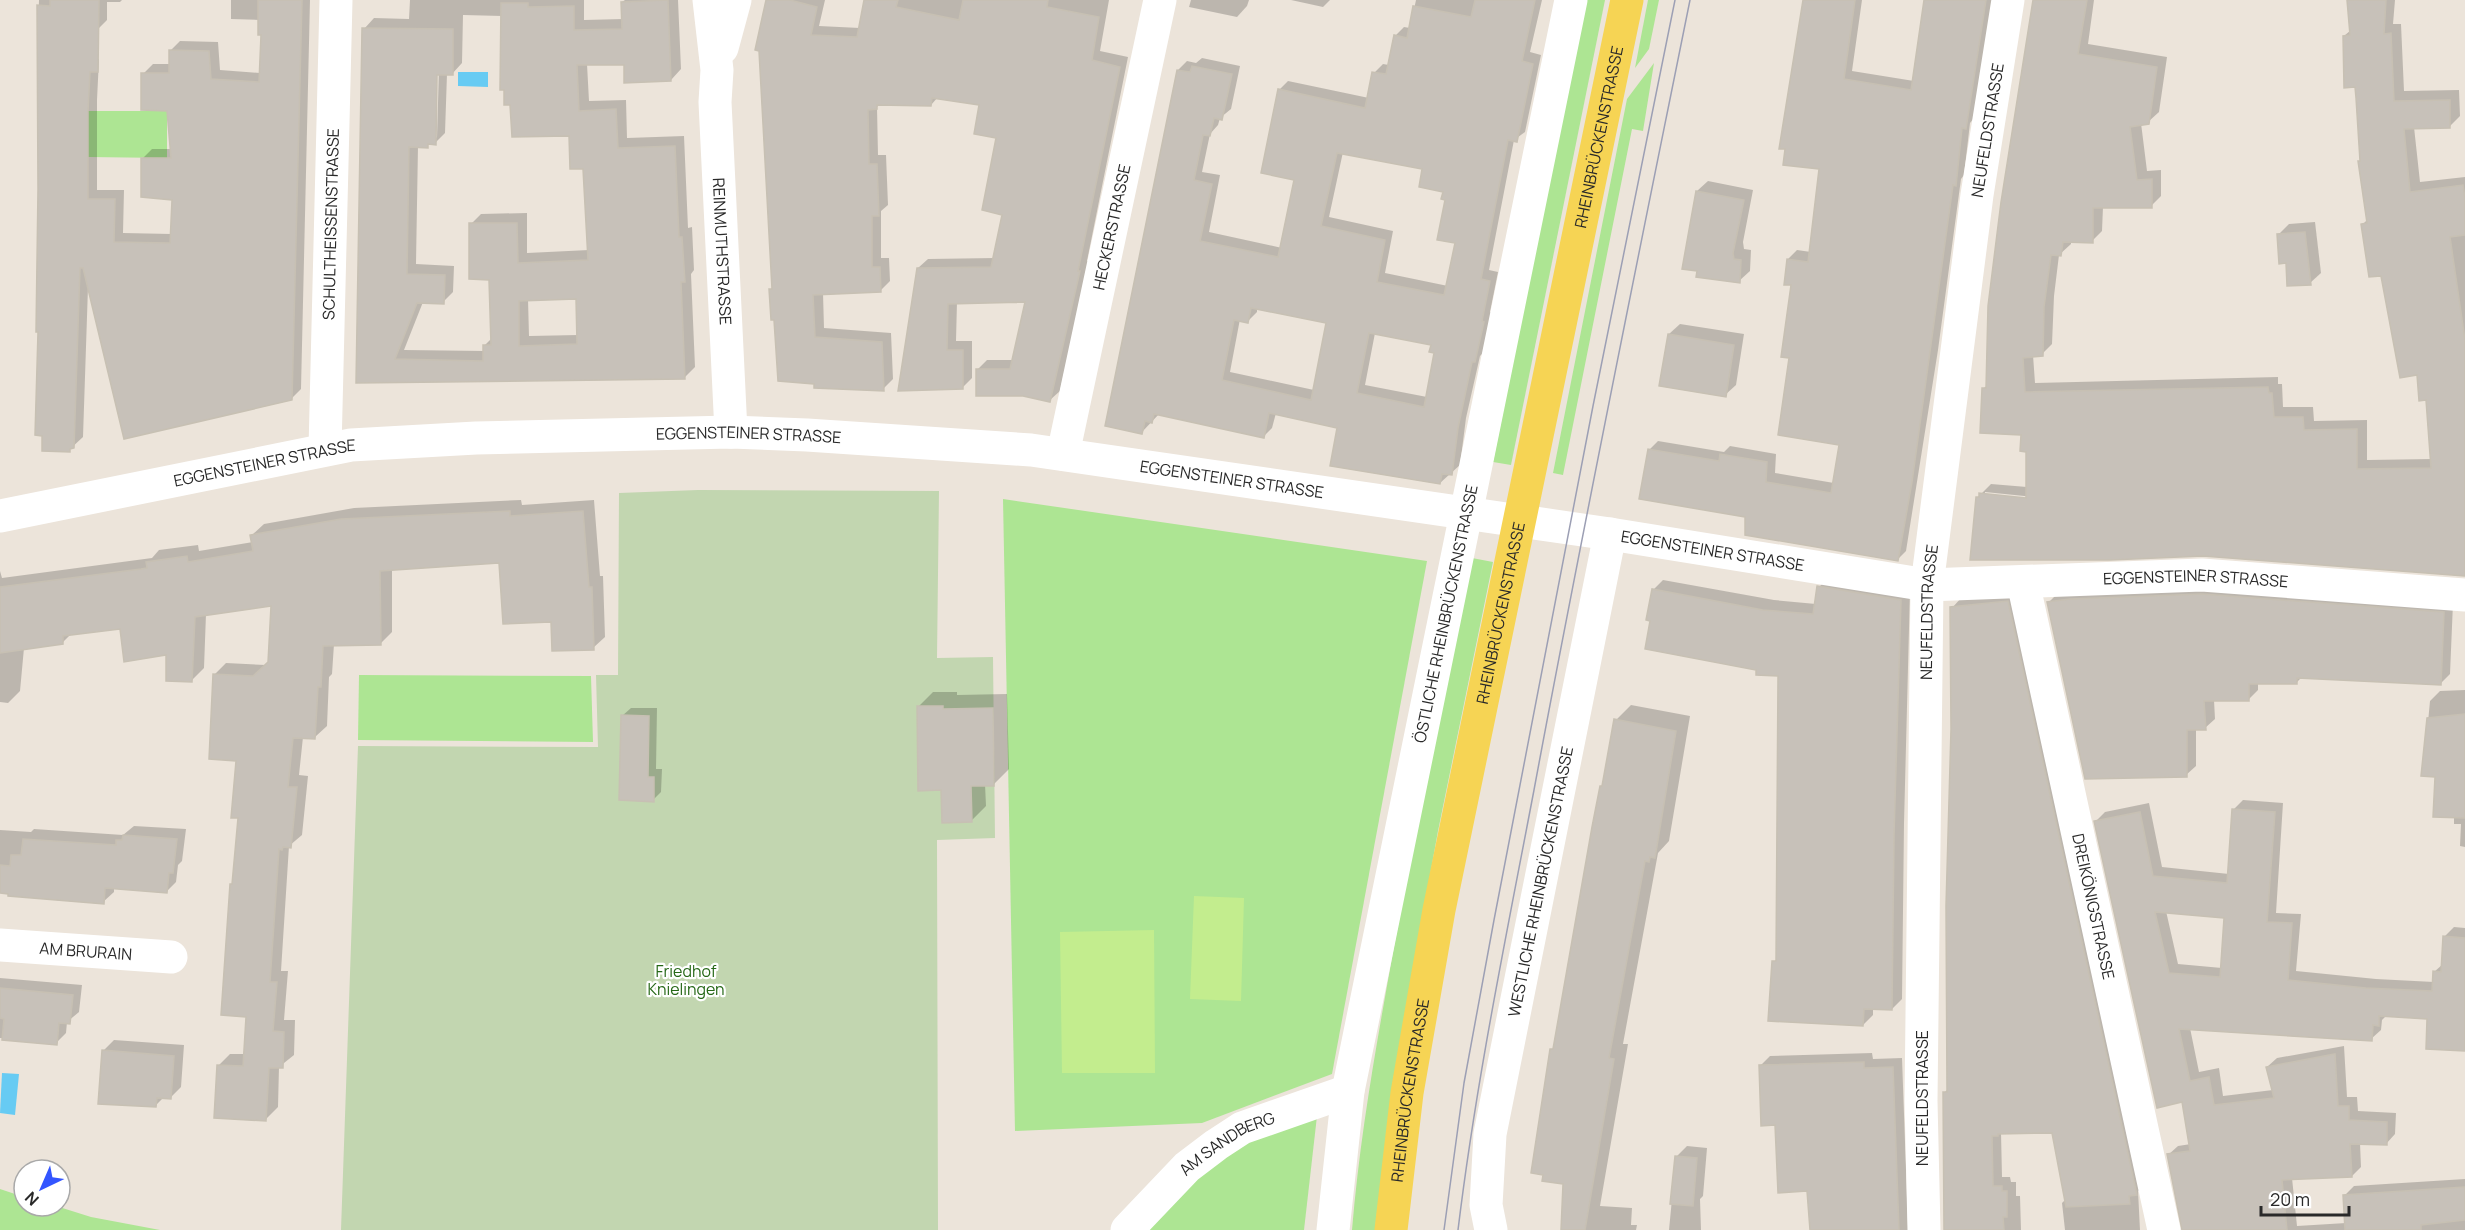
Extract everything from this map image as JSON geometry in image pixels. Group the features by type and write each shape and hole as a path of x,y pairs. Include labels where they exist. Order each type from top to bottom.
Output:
{"main road":[{"name":"RHEINBRÜCKENSTRASSE","path":"1391,1230 1407,1093 1439,910 1628,0"}],"street":[{"name":"SCHULTHEISSENSTRASSE","path":"325,448 336,0"},
{"name":"REINMUTHSTRASSE","path":"709,0 717,70 715,102 731,432"},
{"name":"REINMUTHSTRASSE","path":"717,70 735,0"},
{"name":"HECKERSTRASSE","path":"1063,454 1160,0"},
{"name":"ÖSTLICHE RHEINBRÜCKENSTRASSE","path":"1333,1230 1348,1091 1571,0"},
{"name":"NEUFELDSTRASSE","path":"1924,1230 1921,1101 1927,585 1977,195 2008,0"},
{"name":"EGGENSTEINER STRASSE","path":"0,516 325,448 351,445 476,438 731,432 807,435 1063,454 1232,481 1610,534 1927,585 2202,575 2465,595"},
{"name":"WESTLICHE RHEINBRÜCKENSTRASSE","path":"1491,1230 1486,1205 1490,1134 1610,534"},
{"name":"DREIKÖNIGSTRASSE","path":"2023,582 2164,1230"},
{"name":"AM BRURAIN","path":"0,945 171,957"},
{"name":"AM SANDBERG","path":"1127,1230 1187,1167 1242,1128 1348,1091"}],"green space":[{"path":"1585,0 1605,0 1511,465 1493,462"},
{"path":"1648,0 1659,0 1649,49 1635,68"},
{"path":"1654,63 1643,131 1632,129 1563,475 1553,473 1627,99"},
{"path":"88,111 167,111 167,158 88,157"},
{"name":"Friedhof Knielingen","path":"698,490 939,491 937,658 993,657 995,838 937,840 938,1230 341,1230 358,746 598,747 596,675 618,675 619,493"},
{"path":"1003,499 1427,561 1332,1074 1202,1123 1015,1131"},
{"path":"1472,558 1493,562 1438,831 1392,1087 1375,1230 1352,1230 1364,1123 1375,1053 1422,801"},
{"path":"359,675 591,676 593,742 358,740"},
{"path":"1194,896 1244,898 1241,1001 1190,999"},
{"path":"1154,930 1155,1073 1062,1073 1060,932"},
{"path":"1317,1116 1304,1230 1146,1230 1215,1159 1277,1129"},
{"path":"0,1189 12,1193 12,1218 72,1218 72,1211 91,1217 160,1230 0,1230"}],"water":[{"path":"458,72 488,72 488,87 458,86"},
{"path":"2,1073 19,1074 15,1115 0,1113"}],"building":[{"path":"50,0 99,0 98,72 90,72 88,199 115,199 114,242 170,243 172,200 141,197 141,158 171,158 167,111 141,110 141,73 169,73 169,50 209,51 211,79 259,82 261,35 258,35 258,0 302,0 292,400 124,439 83,268 80,268 74,448 70,449 70,452 42,451 42,436 35,435 38,332 36,332 37,5 50,6"},
{"path":"668,0 671,81 624,83 624,65 577,65 579,111 616,109 618,148 675,146 679,237 682,237 685,282 681,282 685,379 356,383 362,28 453,29 453,75 437,75 436,145 428,144 428,148 409,147 407,274 445,275 444,304 417,303 395,359 483,361 483,345 491,345 489,280 469,279 469,223 517,223 518,263 588,260 583,169 570,169 569,136 512,137 510,105 504,105 504,90 500,90 501,3 528,3 528,7 574,6 574,30 622,29 621,2","holes":["576,299 577,344 519,346 519,301"]},
{"path":"766,0 790,0 817,7 811,35 857,37 864,0 898,0 896,7 959,20 963,0 1048,0 1047,7 1099,17 1092,60 1120,67 1078,271 1080,271 1050,402 1023,396 976,396 976,369 1010,369 1025,302 948,304 947,350 963,350 963,389 898,391 917,268 991,267 1002,215 982,210 996,138 974,134 979,105 932,98 931,106 877,105 877,109 868,110 869,164 877,164 879,216 872,216 872,267 880,267 881,292 813,295 815,337 882,342 884,391 814,388 814,384 778,381 774,320 771,320 769,289 772,289 759,51 755,50"},
{"path":"1475,0 1535,0 1522,61 1533,64 1517,142 1508,140 1481,279 1490,281 1482,321 1484,322 1475,362 1472,362 1458,428 1452,475 1442,474 1440,484 1330,466 1337,428 1269,413 1264,438 1154,414 1152,423 1145,421 1142,434 1105,426 1177,70 1190,72 1192,66 1232,74 1222,120 1214,118 1210,136 1203,135 1194,180 1212,184 1200,241 1278,257 1294,180 1261,173 1278,89 1365,108 1372,72 1386,74 1394,35 1407,38 1413,6 1471,17","holes":["1337,153 1422,169 1419,187 1443,192 1441,199 1445,200 1437,240 1455,243 1444,295 1377,282 1385,240 1321,226","1251,308 1326,323 1311,400 1222,380 1234,320 1248,323","1369,333 1431,345 1429,352 1434,353 1424,407 1357,393"]},
{"path":"1803,0 1855,0 1844,79 1911,90 1924,0 1986,0 1966,129 1962,128 1956,186 1953,185 1912,482 1898,561 1745,535 1745,517 1639,499 1648,449 1719,461 1720,454 1767,462 1766,482 1831,493 1839,445 1778,435 1789,358 1781,357 1791,285 1784,285 1787,259 1808,262 1819,169 1783,165 1785,149 1779,149"},
{"path":"2033,0 2087,0 2078,54 2157,67 2149,124 2130,127 2137,180 2152,179 2152,208 2093,208 2093,243 2063,242 2061,256 2051,255 2044,307 2043,356 2023,358 2025,392 2268,387 2269,393 2272,393 2274,417 2303,417 2304,430 2357,429 2357,469 2431,468 2426,400 2419,401 2417,375 2400,378 2381,276 2369,277 2361,224 2367,223 2358,161 2360,161 2355,87 2344,88 2343,36 2350,35 2347,0 2386,0 2384,34 2391,33 2394,101 2450,100 2450,128 2404,129 2410,192 2463,185 2465,198 2465,235 2450,237 2465,340 2465,576 2203,556 2110,560 1970,560 1976,497 1979,497 1979,493 2026,498 2026,452 2020,451 2021,435 1980,433 1982,388 1986,388 1988,306 2001,202"},
{"path":"1696,191 1744,200 1733,253 1734,259 1741,260 1740,283 1696,277 1697,271 1682,269"},
{"path":"2305,232 2311,285 2287,286 2286,263 2279,264 2277,234"},
{"path":"1668,334 1734,345 1726,397 1659,386"},
{"path":"510,511 510,516 583,511 589,587 592,587 594,650 552,651 551,622 503,624 499,563 380,571 381,645 323,646 315,739 293,738 288,787 297,787 291,848 279,849 270,982 277,982 273,1031 284,1032 283,1068 269,1068 266,1121 214,1118 217,1065 243,1066 246,1017 221,1015 230,884 232,884 238,818 231,818 236,761 209,759 213,674 253,676 268,662 271,606 195,617 192,682 166,681 166,655 124,662 120,629 63,636 63,644 0,653 0,587 141,569 147,568 146,562 187,556 188,562 253,551 250,535 341,519"},
{"path":"1817,586 1901,600 1894,835 1892,1010 1864,1009 1863,1026 1768,1021 1772,961 1776,961 1778,676 1756,675 1756,670 1645,649 1650,621 1646,620 1652,589 1763,610 1813,614"},
{"path":"2202,594 2444,612 2441,685 2297,678 2297,684 2249,684 2249,701 2204,701 2206,730 2187,730 2187,777 2085,779 2047,602 2070,599"},
{"path":"2008,601 2137,1195 2129,1196 2130,1204 2066,1207 2052,1133 1998,1134 1998,1136 1992,1136 1993,1186 2002,1186 2002,1191 2007,1191 2007,1217 2003,1217 2004,1230 1944,1230 1943,1092 1947,1092 1946,906 1951,729 1950,607"},
{"path":"917,706 943,706 943,709 993,708 994,786 971,786 972,822 942,823 941,790 918,791"},
{"path":"2465,714 2465,818 2433,817 2435,777 2421,776 2427,718"},
{"path":"621,715 649,716 648,777 654,777 654,802 619,800"},
{"path":"1614,719 1676,731 1655,858 1650,857 1649,862 1645,861 1609,1058 1614,1059 1585,1230 1561,1230 1563,1184 1542,1181 1543,1175 1531,1173 1550,1049 1553,1049 1592,827"},
{"path":"2232,809 2275,812 2267,922 2292,923 2288,980 2366,988 2432,991 2433,971 2441,972 2443,936 2465,938 2465,1051 2426,1049 2427,1019 2379,1016 2379,1026 2373,1025 2372,1041 2179,1029 2190,1081 2209,1077 2214,1105 2274,1098 2266,1067 2335,1054 2338,1106 2349,1106 2349,1120 2387,1122 2387,1145 2350,1144 2352,1177 2282,1180 2287,1230 2182,1230 2167,1154 2190,1151 2182,1102 2157,1108 2094,821 2140,812 2153,876 2227,883","holes":["2155,912 2224,918 2220,977 2169,973"]},
{"path":"123,835 177,839 173,873 169,873 167,893 105,888 104,904 8,896 8,894 0,893 0,865 10,866 11,855 21,855 23,839 116,845 116,840 122,840"},
{"path":"0,988 73,995 70,1024 59,1023 57,1045 2,1040 4,1019 0,1018"},
{"path":"102,1050 174,1056 171,1099 157,1098 156,1107 98,1104"},
{"path":"1864,1062 1864,1068 1893,1067 1899,1230 1810,1230 1807,1191 1778,1193 1775,1125 1761,1126 1759,1065"},
{"path":"1675,1156 1697,1158 1693,1206 1670,1204"},
{"path":"2465,1187 2465,1220 2421,1225 2421,1230 2345,1230 2343,1195"}],"tram line":[{"path":"1444,1230 1464,1083 1494,920 1593,406 1675,0"},
{"path":"1458,1230 1502,955 1591,493 1690,0"}]}
